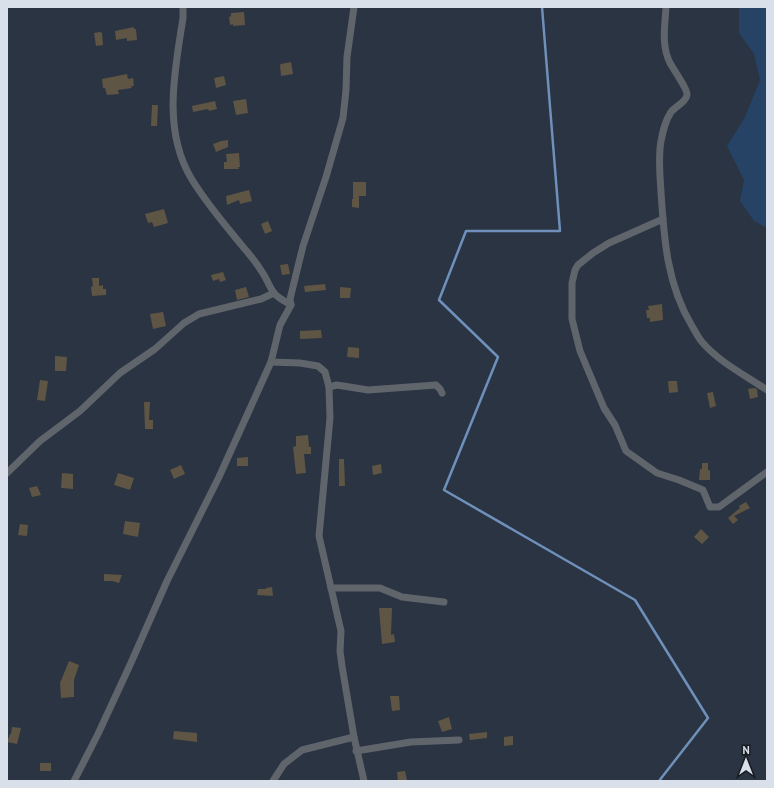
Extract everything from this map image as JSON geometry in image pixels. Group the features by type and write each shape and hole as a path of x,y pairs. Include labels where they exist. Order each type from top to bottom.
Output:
{"street":[{"path":"183,7 183,18 173,89 173,113 182,159 190,176 212,209 252,258 264,275 274,294 292,305"},
{"path":"74,781 127,672 167,581 219,477 270,362 280,326 292,305 290,299 303,246 326,177 343,118 347,57 354,7"},
{"path":"666,7 664,30 665,49 670,62 688,93 686,99 672,112 665,124 660,143 660,174 663,219 667,258 675,290 701,342 720,358 767,390"},
{"path":"663,219 609,243 578,265 575,270 572,283 572,318 580,351 604,408 615,425 626,451 657,473 679,480 702,490 710,507 715,508 719,507 767,472"},
{"path":"7,473 40,441 80,411 120,373 155,349 184,324 204,312 262,299 274,294"},
{"path":"270,362 300,363 318,366 326,372 329,387 330,418 319,536 341,631 341,658 356,751 364,781"},
{"path":"329,387 337,385 368,390 436,385 442,393"},
{"path":"331,588 376,588 402,597 444,602"},
{"path":"273,781 284,764 302,750 354,737"},
{"path":"356,751 411,742 459,740"}],"shaded area":[{"path":"739,7 767,7 767,228 754,221 740,201 744,180 727,146 745,117 760,80 754,54 739,33"}],"building":[{"path":"244,12 245,25 230,25 229,17 231,16 231,13"},
{"path":"134,27 134,29 136,29 137,40 127,41 127,38 116,40 115,31"},
{"path":"94,33 102,33 103,45 96,46"},
{"path":"291,62 293,74 281,76 280,65"},
{"path":"127,74 128,79 133,78 134,86 131,86 132,88 118,90 119,94 107,95 105,88 103,88 102,79"},
{"path":"224,76 226,85 216,88 214,78"},
{"path":"246,99 248,113 236,115 233,101"},
{"path":"215,101 217,109 193,112 192,106"},
{"path":"152,105 158,105 157,126 151,126"},
{"path":"228,140 228,147 216,152 213,144"},
{"path":"239,153 239,169 224,169 224,162 227,162 226,154"},
{"path":"353,182 366,182 366,196 359,196 359,208 352,207"},
{"path":"249,190 252,201 240,204 239,200 227,205 226,196"},
{"path":"164,209 168,223 154,227 152,222 148,223 145,214"},
{"path":"268,221 272,231 265,234 261,224"},
{"path":"288,264 290,274 282,275 280,265"},
{"path":"223,272 226,280 220,282 219,279 213,281 211,275"},
{"path":"92,278 99,278 99,286 103,285 103,289 106,289 106,295 92,296"},
{"path":"325,284 326,290 305,292 304,286"},
{"path":"246,287 249,297 237,300 235,290"},
{"path":"340,287 351,288 350,298 340,298"},
{"path":"662,304 663,320 650,322 650,318 647,318 646,310 649,310 648,306"},
{"path":"163,312 166,326 153,329 150,314"},
{"path":"321,330 322,338 300,339 300,331"},
{"path":"348,347 359,348 359,358 347,357"},
{"path":"55,356 67,357 66,371 55,371"},
{"path":"40,380 48,381 45,401 37,400"},
{"path":"668,381 677,381 678,392 669,393"},
{"path":"748,389 757,389 758,397 750,399"},
{"path":"713,392 716,406 710,408 707,393"},
{"path":"144,402 150,402 149,420 153,420 153,429 145,429"},
{"path":"308,435 311,454 304,454 306,473 296,474 293,447 296,446 296,436"},
{"path":"248,457 248,466 237,466 237,458"},
{"path":"339,459 344,459 345,486 339,486"},
{"path":"702,463 708,463 710,480 699,480"},
{"path":"381,464 382,473 373,475 372,466"},
{"path":"181,465 185,474 174,479 170,470"},
{"path":"62,473 73,474 73,489 61,488"},
{"path":"118,473 134,478 130,490 114,485"},
{"path":"37,486 41,495 32,497 29,488"},
{"path":"746,502 750,508 734,516 738,520 733,524 728,518 740,508 739,506"},
{"path":"125,521 140,523 138,537 123,534"},
{"path":"20,524 28,525 27,536 18,535"},
{"path":"701,529 709,537 702,544 694,537"},
{"path":"104,574 122,575 119,583 104,581"},
{"path":"272,587 273,596 257,595 258,589"},
{"path":"379,608 392,608 391,635 394,634 395,642 382,644"},
{"path":"69,661 79,665 74,680 74,697 61,698 60,683"},
{"path":"390,696 399,696 400,710 392,711"},
{"path":"449,717 452,729 442,732 438,721"},
{"path":"12,727 21,728 17,744 7,742 11,734"},
{"path":"174,731 197,733 197,742 173,739"},
{"path":"487,732 487,738 470,740 469,734"},
{"path":"513,736 513,745 504,746 504,737"},
{"path":"40,763 51,763 51,771 40,771"},
{"path":"405,771 407,780 398,781 397,772"}],"waterway":[{"path":"542,7 560,231 466,231 439,300 498,357 444,490 635,600 708,718 659,781"}]}
